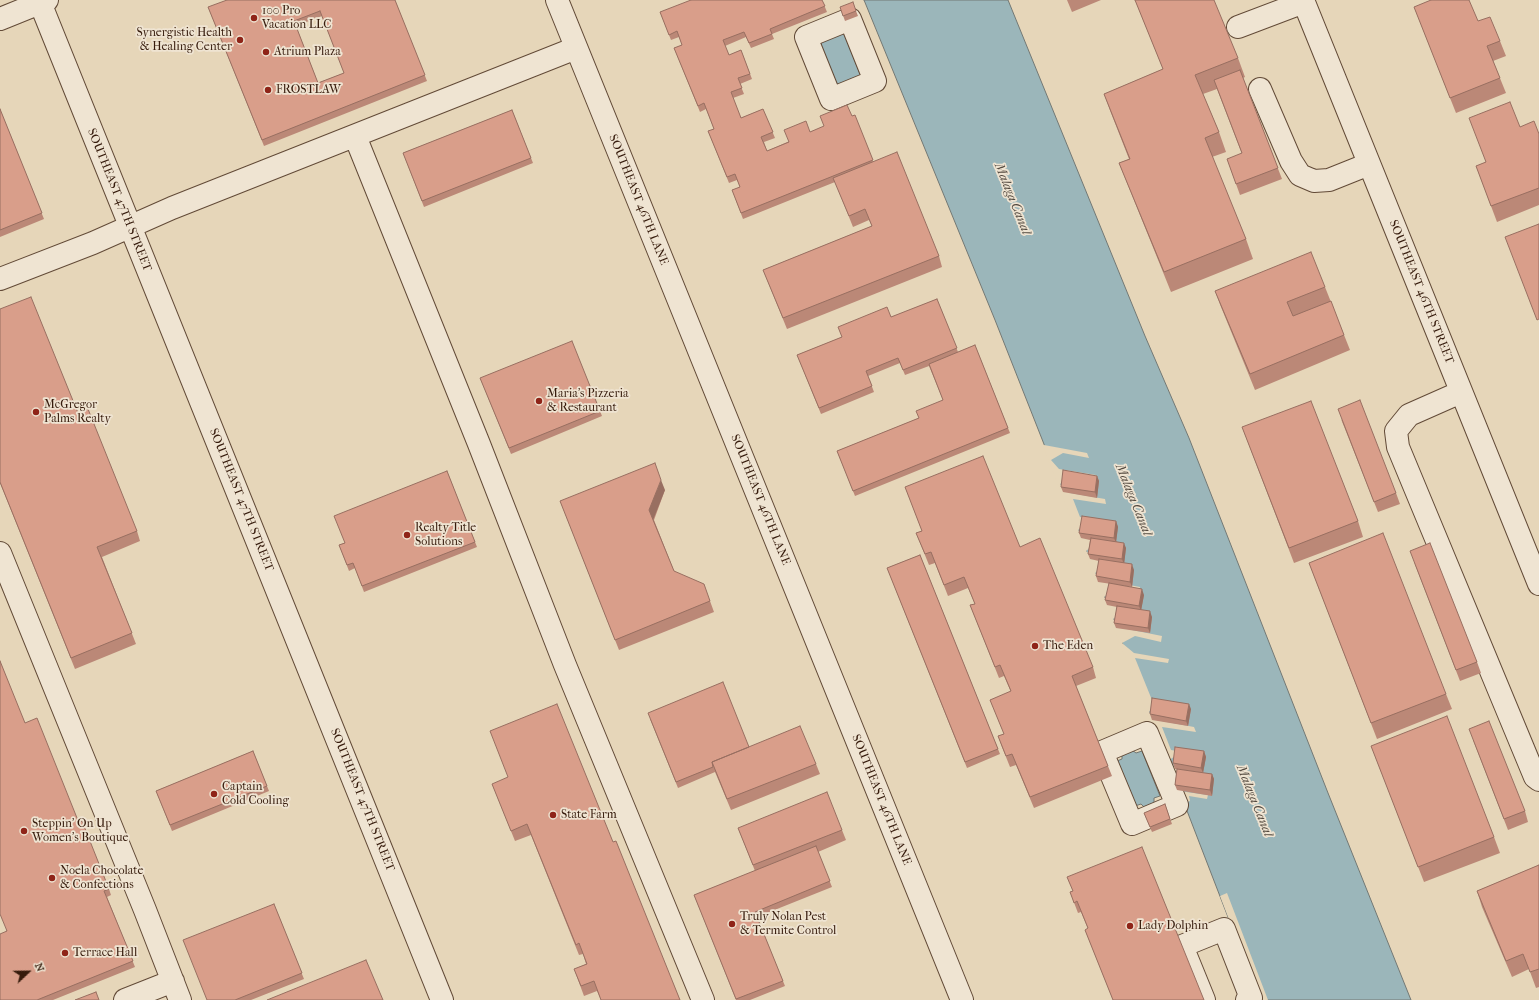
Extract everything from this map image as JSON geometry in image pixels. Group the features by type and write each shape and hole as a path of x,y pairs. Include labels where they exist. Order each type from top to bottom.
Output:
{"street":[{"name":"SOUTHEAST 46TH LANE","path":"557,0 962,1000"},
{"path":"0,19 42,1"},
{"name":"SOUTHEAST 47TH STREET","path":"42,1 130,227 442,1000"},
{"path":"1238,27 1303,1"},
{"name":"SOUTHEAST 46TH STREET","path":"1303,1 1539,584"},
{"path":"0,279 130,227 180,205 576,48"},
{"path":"1260,89 1291,161 1300,175 1314,181 1329,180 1369,164"},
{"path":"355,136 479,444 565,665 703,1000"},
{"path":"1462,392 1409,415 1396,431 1398,447 1535,776 1539,780"},
{"path":"0,553 145,910 175,994 125,1000"},
{"path":"1204,1000 1182,946 1224,929 1252,998 1247,1000"}],"water":[{"name":"Malaga Canal","path":"864,0 1008,0 1145,336 1189,438 1411,1000 1260,1000 1113,619 995,320"},
{"path":"844,33 862,79 837,89 818,43"},
{"path":"1132,750 1136,753 1142,751 1160,796 1154,798 1154,803 1144,807 1141,804 1135,806 1117,761 1122,759 1122,753"}],"pier":[{"path":"1043,446 1087,453 1089,458 1063,453 1051,460 1059,469 1096,475 1099,481 1072,476 1060,484 1070,493 1105,499 1106,504 1073,499 1080,517 1115,523 1086,524 1078,530 1086,537 1124,544 1093,545 1086,551 1093,557 1133,566 1132,571 1105,566 1095,573 1103,580 1140,587 1139,594 1114,589 1104,597 1112,605 1148,611 1147,616 1124,611 1113,619 1122,628 1162,636 1161,642 1135,636 1122,643 1134,653 1169,659 1168,663 1135,658 1154,705 1149,712 1156,720 1194,727 1196,732 1162,727 1171,750 1205,756 1178,754 1168,761 1177,769 1179,791 1208,795 1207,799 1189,796 1190,801 1182,804"},
{"path":"1227,893 1268,1000 1260,1000 1220,896"}],"building":[{"name":"Atrium Plaza","path":"227,0 395,0 425,75 262,140 208,7","holes":["320,11 344,73 318,83 294,21"]},
{"path":"691,0 822,0 825,6 770,29 772,34 749,43 744,32 723,40 729,55 741,50 750,74 738,78 742,88 731,92 741,118 763,109 773,132 761,137 767,151 789,142 784,130 806,121 810,132 824,126 820,116 847,105 852,116 855,115 873,160 741,213 732,190 740,187 735,174 727,177 708,131 714,129 704,103 698,106 674,48 682,45 677,31 669,35 660,12"},
{"path":"1135,0 1214,0 1238,58 1195,75 1219,132 1205,138 1246,239 1164,272 1119,163 1130,159 1104,94 1163,69"},
{"path":"1431,0 1469,0 1478,21 1490,17 1500,41 1487,46 1500,78 1450,98 1414,7"},
{"path":"853,2 856,11 843,16 840,7"},
{"path":"1240,70 1278,168 1236,184 1227,159 1242,153 1214,80"},
{"path":"1510,102 1520,127 1534,121 1539,134 1539,188 1491,206 1476,166 1486,162 1469,118"},
{"path":"0,109 42,213 0,230"},
{"path":"512,110 531,158 422,201 403,153"},
{"path":"897,152 939,256 783,318 763,270 872,226 865,209 849,216 833,178"},
{"path":"1539,224 1539,319 1537,320 1505,237"},
{"path":"1311,252 1325,287 1287,302 1293,316 1331,301 1344,335 1250,374 1215,291"},
{"path":"31,297 78,413 88,409 137,531 97,547 132,633 71,658 0,482 0,309"},
{"path":"937,299 957,348 903,370 898,358 866,371 872,386 819,408 797,355 842,337 838,327 887,307 891,317"},
{"path":"572,341 600,411 509,448 480,378"},
{"path":"975,345 1008,428 853,491 837,451 919,418 916,411 943,400 929,364"},
{"path":"1360,400 1396,493 1374,502 1338,409"},
{"path":"1311,401 1358,521 1289,548 1242,427"},
{"name":"The Eden","path":"983,456 1020,547 1040,538 1093,667 1072,676 1108,766 1030,797 1012,754 1006,756 998,736 1004,734 990,700 1011,691 1000,665 995,667 970,605 975,604 964,577 944,585 931,552 925,554 916,533 922,531 905,487"},
{"path":"655,463 661,480 649,510 674,571 704,584 710,601 615,640 560,501"},
{"path":"1063,470 1097,476 1095,492 1061,487"},
{"name":"Realty Title Solutions","path":"447,471 475,542 362,586 353,563 347,565 339,545 345,543 334,516"},
{"path":"1082,516 1116,521 1114,538 1079,533"},
{"path":"1383,533 1446,694 1371,723 1309,563"},
{"path":"1091,538 1124,543 1122,559 1088,554"},
{"path":"1430,543 1477,662 1456,670 1410,551"},
{"path":"920,555 998,749 965,762 887,568"},
{"path":"1099,559 1132,564 1130,582 1096,576"},
{"path":"1109,583 1142,589 1139,606 1105,600"},
{"path":"1117,606 1150,611 1148,628 1114,623"},
{"path":"0,661 25,723 37,718 79,823 82,821 109,889 104,891 133,961 37,1000 0,1000 0,934 7,931 0,914"},
{"path":"723,682 749,747 712,762 713,767 676,782 648,713"},
{"path":"1152,698 1189,704 1186,721 1150,714"},
{"path":"557,704 613,842 616,841 680,1000 601,1000 594,981 581,986 574,969 587,964 579,943 576,945 527,824 511,831 492,784 508,777 490,731"},
{"path":"1447,716 1494,837 1418,867 1371,746"},
{"path":"1489,721 1525,811 1504,819 1469,729"},
{"path":"800,726 816,764 727,799 712,762"},
{"path":"1175,747 1204,751 1201,768 1173,763"},
{"name":"Captain Cold Cooling","path":"253,751 267,786 170,825 156,791"},
{"path":"1177,769 1212,774 1210,790 1175,785"},
{"path":"827,792 842,830 753,865 738,828"},
{"path":"1165,804 1170,819 1150,827 1144,813"},
{"name":"Truly Nolan Pest & Termite Control","path":"816,846 830,881 755,912 783,981 736,999 694,895"},
{"name":"Lady Dolphin","path":"1142,847 1204,1000 1113,1000 1085,930 1088,928 1077,901 1074,903 1070,892 1073,891 1067,877"},
{"path":"1539,865 1539,969 1530,972 1523,954 1506,961 1477,891"},
{"path":"274,904 302,973 235,1000 207,1000 183,940"},
{"path":"366,960 383,1000 267,1000"},
{"path":"96,992 99,1000 75,1000"}],"place":[{"name":"100 Pro Vacation LLC","path":"254,18"},
{"name":"Synergistic Health & Healing Center","path":"240,40"},
{"name":"Atrium Plaza","path":"266,52"},
{"name":"FROSTLAW","path":"268,90"},
{"name":"Maria's Pizzeria & Restaurant","path":"539,401"},
{"name":"McGregor Palms Realty","path":"36,412"},
{"name":"Realty Title Solutions","path":"407,535"},
{"name":"The Eden","path":"1035,646"},
{"name":"Captain Cold Cooling","path":"214,794"},
{"name":"State Farm","path":"553,815"},
{"name":"Steppin' On Up Women's Boutique","path":"24,831"},
{"name":"Noela Chocolate & Confections","path":"52,878"},
{"name":"Truly Nolan Pest & Termite Control","path":"732,924"},
{"name":"Lady Dolphin","path":"1130,926"},
{"name":"Terrace Hall","path":"65,953"}]}
